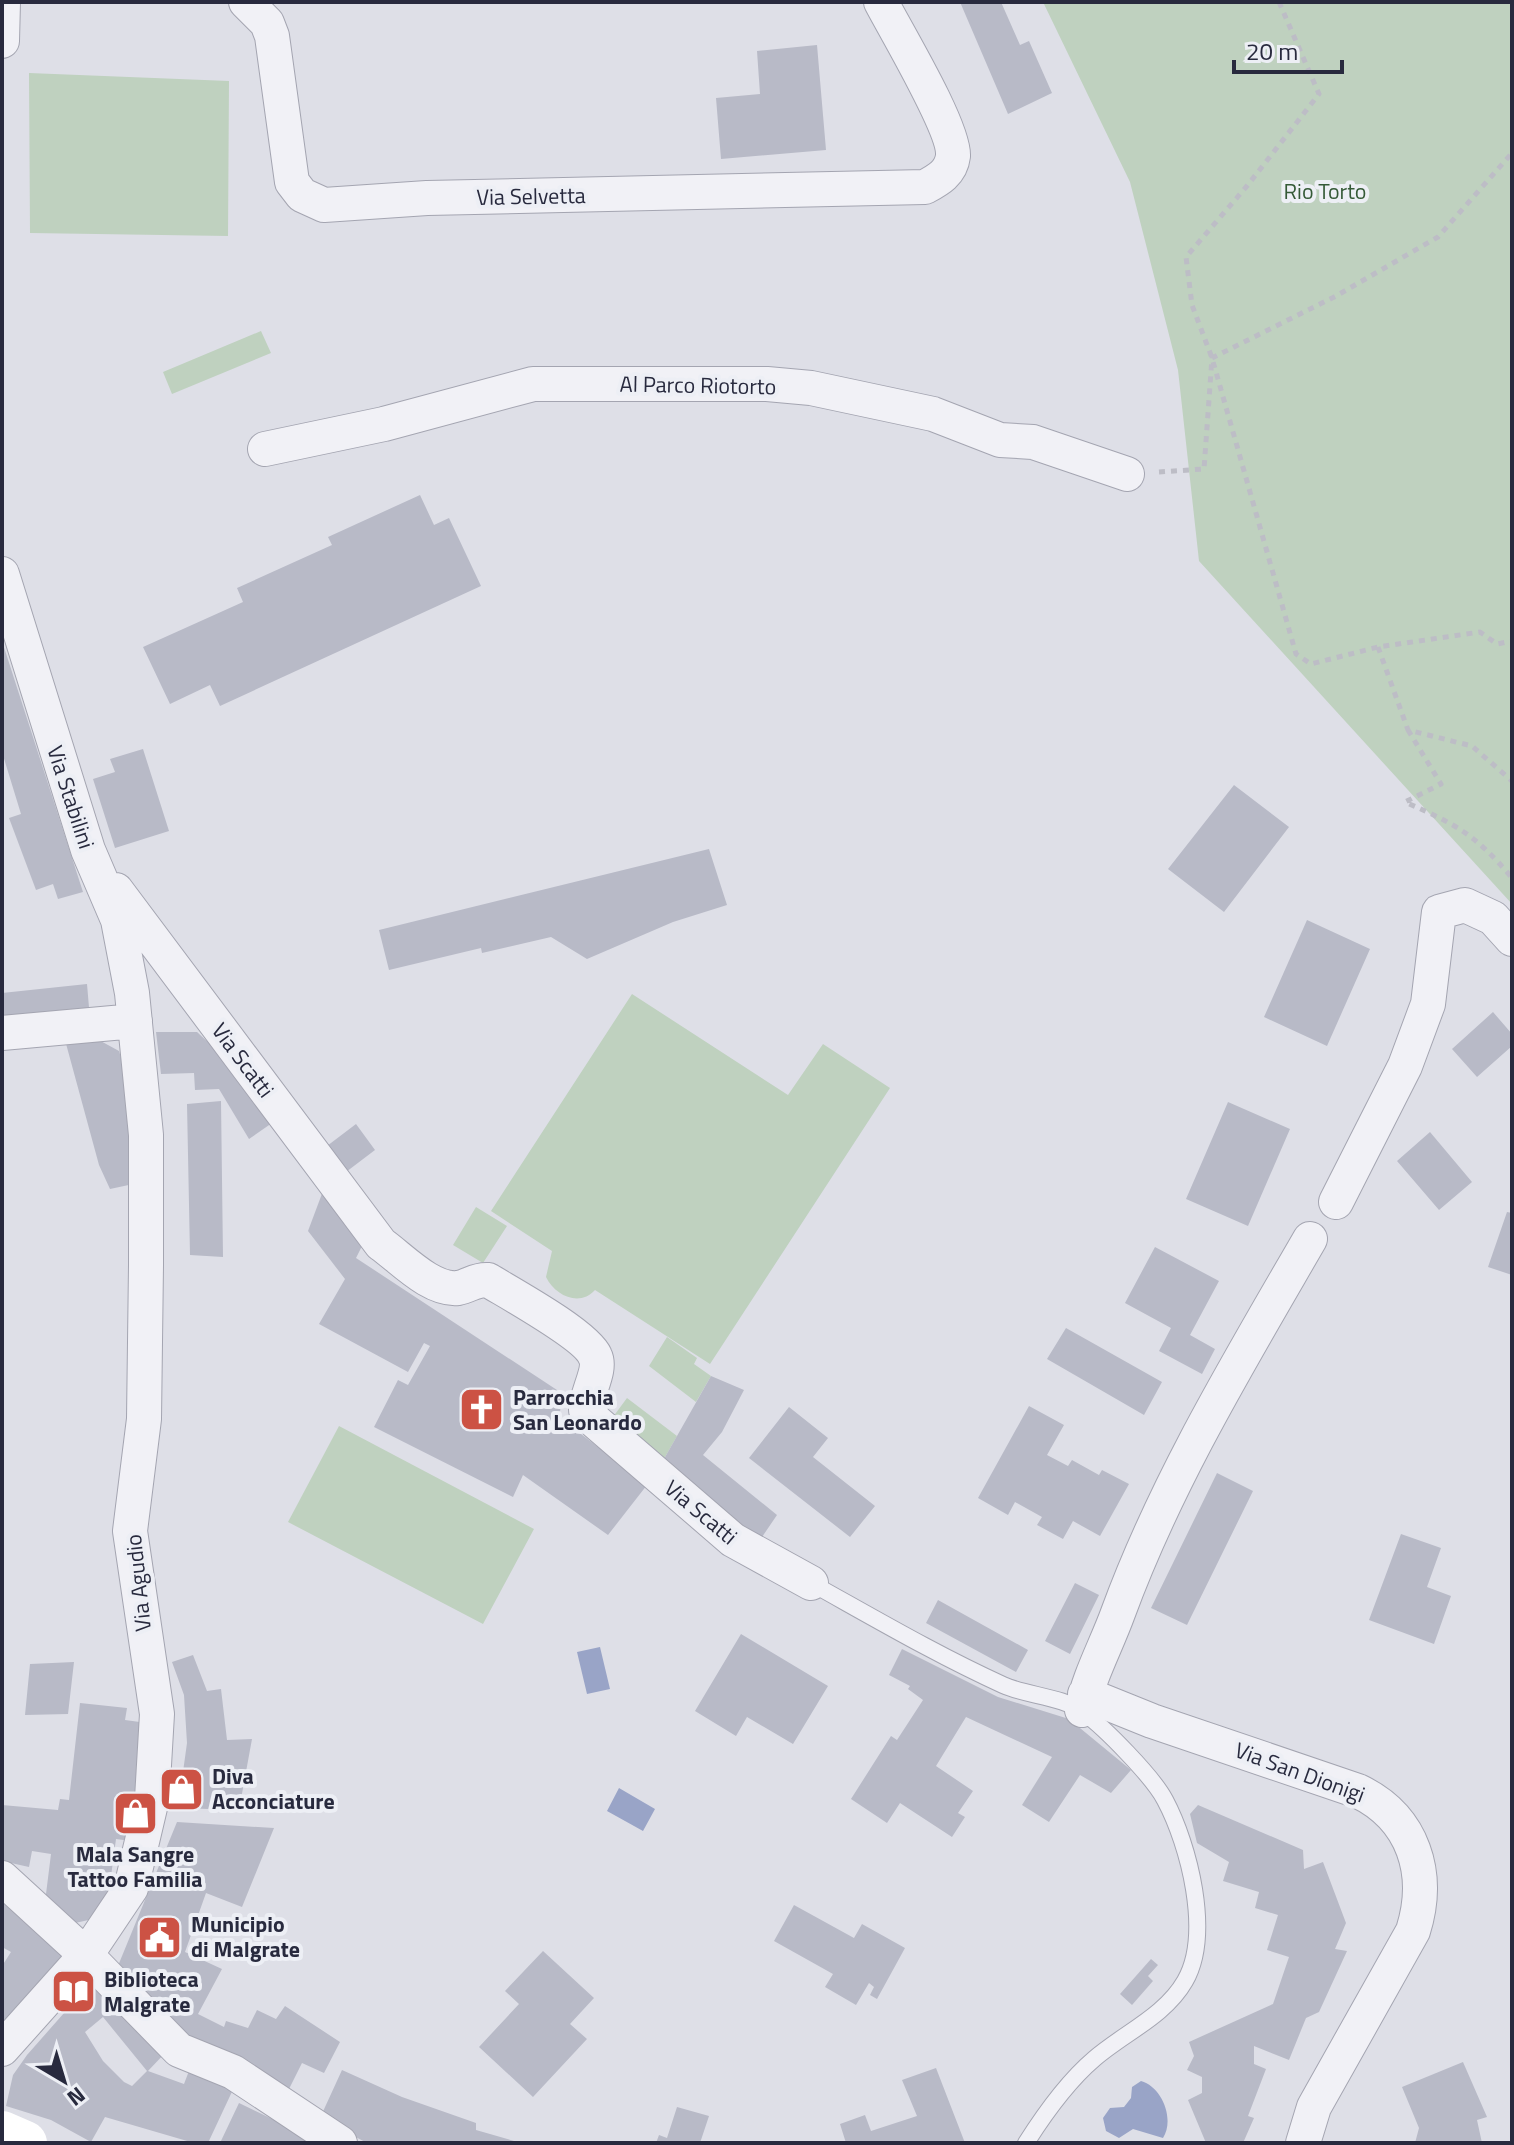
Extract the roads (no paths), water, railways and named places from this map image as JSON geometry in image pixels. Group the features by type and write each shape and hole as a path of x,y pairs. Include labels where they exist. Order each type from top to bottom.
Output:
{"main road":[{"path":"2,2133 25,2143"}],"street":[{"path":"2,41 3,2"},
{"name":"Via Selvetta","path":"246,2 267,23 272,36 292,182 302,195 324,205 427,198 925,187 949,170 953,154 946,130 881,2"},
{"name":"Al Parco Riotorto","path":"265,449 384,424 533,384 767,384 811,388 933,414 1000,440 1033,442 1127,474"},
{"name":"Via Stabilini","path":"2,574 88,850 118,920 135,1021"},
{"name":"Via Scatti","path":"88,850 381,1244 436,1284 458,1288 477,1279 488,1280 580,1338 596,1356 597,1373 586,1393 586,1410 596,1422 733,1540 811,1583"},
{"path":"1336,1202 1405,1066 1428,1004 1439,912 1465,905 1493,918 1512,939"},
{"path":"2,1033 135,1021"},
{"name":"Via Agudio","path":"2,2049 139,1892 152,1799 157,1714 130,1531 144,1419 146,1265 146,1135 135,1021"},
{"path":"1084,1702 1127,1586 1176,1480 1310,1239"},
{"name":"Via San Dionigi","path":"1084,1702 1152,1721 1358,1791 1386,1808 1407,1833 1421,1875 1421,1901 1413,1931 1314,2107 1303,2143"},
{"path":"2,1878 86,1955 179,2050 233,2072 340,2143"}],"lane":[{"name":"Via Scatti","path":"811,1583 908,1638 1006,1686 1084,1702"},
{"path":"1026,2143 1072,2080 1175,1996 1187,1978 1195,1952 1196,1915 1188,1855 1164,1798 1084,1702"}],"water":[{"path":"600,1647 610,1689 587,1694 577,1652"},
{"path":"619,1788 655,1809 643,1831 607,1811"},
{"path":"1141,2081 1155,2090 1164,2105 1168,2122 1163,2138 1133,2129 1119,2138 1106,2131 1103,2118 1110,2108 1124,2107 1131,2098 1132,2087"}],"place":[{"name":"Parrocchia San Leonardo","path":"482,1410"},
{"name":"Diva Acconciature","path":"181,1789"},
{"name":"Mala Sangre Tattoo Familia","path":"135,1813"},
{"name":"Municipio di Malgrate","path":"160,1937"},
{"name":"Biblioteca Malgrate","path":"73,1992"}],"park label":[{"name":"Rio Torto","path":"1325,191"}]}
